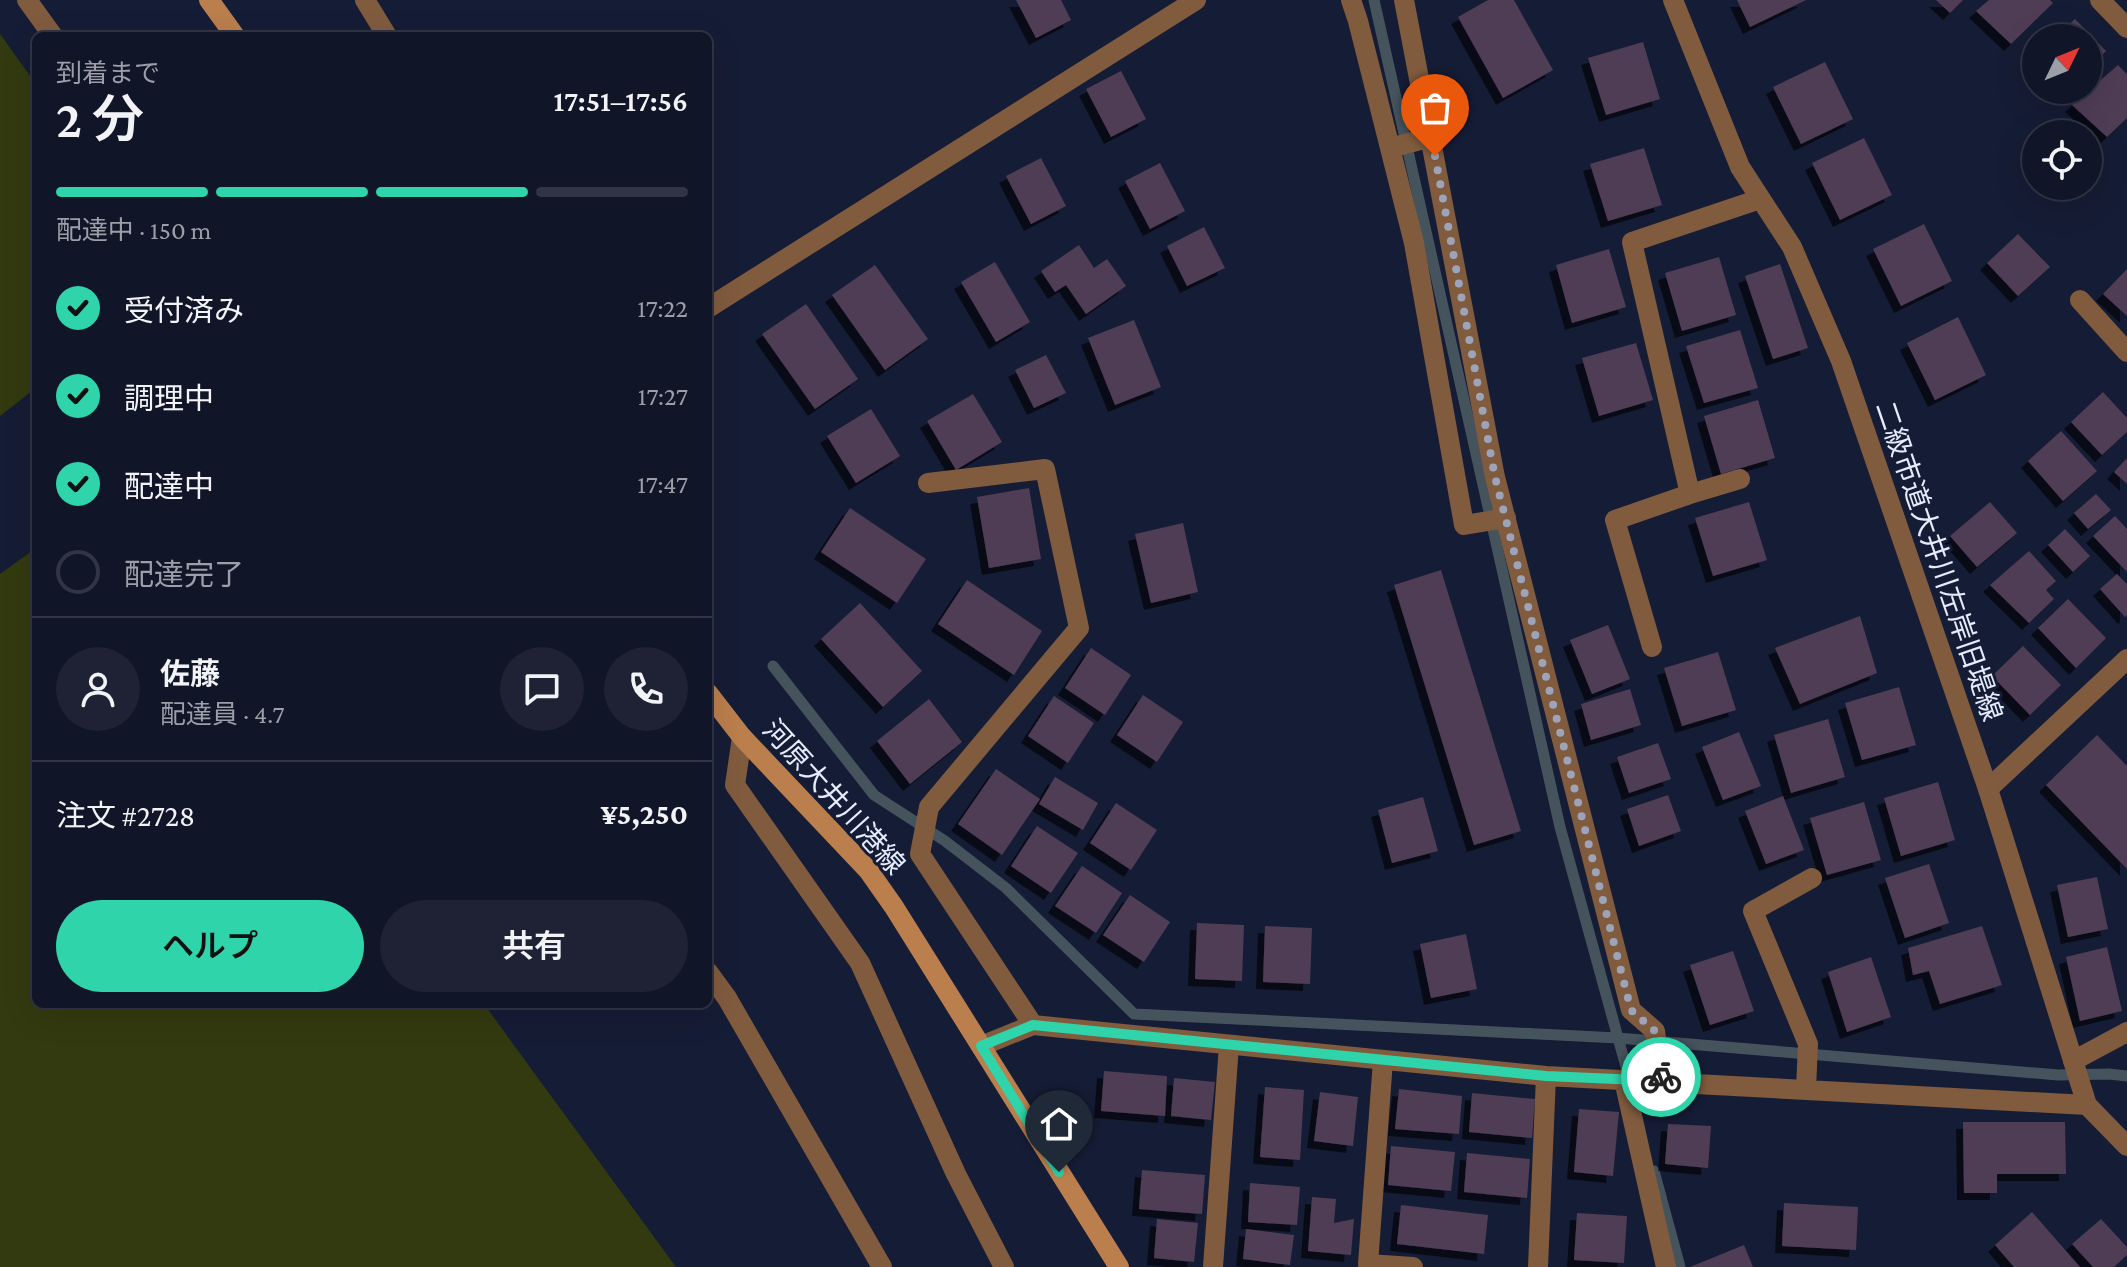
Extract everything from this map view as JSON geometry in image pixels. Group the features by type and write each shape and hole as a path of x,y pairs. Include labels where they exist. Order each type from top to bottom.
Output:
{"main road":[{"path":"209,0 232,32"},
{"name":"河原大井川港線","path":"712,698 742,737 868,870 1119,1267"}],"street":[{"path":"27,0 50,32"},
{"path":"365,0 385,32"},
{"path":"712,305 1196,0"},
{"path":"1351,0 1414,243 1464,525 1506,518"},
{"path":"1404,0 1495,477 1631,1010 1655,1031 1662,1081"},
{"name":"二級市道大井川左岸旧堤線","path":"1673,0 1740,167 1792,247 1841,361 1988,789 2087,1105 2127,1146"},
{"path":"2100,0 2127,28"},
{"path":"1390,148 1431,137"},
{"path":"1690,494 1632,242 1760,199"},
{"path":"2080,300 2127,352"},
{"path":"928,483 1045,469 1079,628 929,807 920,854 1033,1025"},
{"path":"1652,647 1615,520 1740,479"},
{"path":"1988,789 2127,659"},
{"path":"742,737 735,785 860,963 956,1174 1004,1267"},
{"path":"1806,1089 1808,1044 1753,911 1812,878"},
{"path":"712,977 727,998 882,1267"},
{"path":"981,1046 1033,1025 1546,1076 2087,1105"},
{"path":"2073,1061 2127,1032"},
{"path":"1213,1267 1229,1045"},
{"path":"1383,1060 1368,1264 1413,1267"},
{"path":"1538,1267 1546,1076"},
{"path":"1624,1080 1666,1267"}],"green space":[{"path":"0,34 32,78 32,391 0,416"},
{"path":"32,551 32,1008 487,1008 676,1267 0,1267 0,574"}],"building":[{"path":"1016,0 1061,0 1071,20 1036,38"},
{"path":"1488,0 1514,0 1553,70 1503,98 1458,17"},
{"path":"1737,0 1806,0 1750,27"},
{"path":"1936,0 1963,0 1950,13"},
{"path":"1989,0 2050,0 2053,3 2031,24 2022,24 2022,33 2011,44 1976,11"},
{"path":"1643,42 1660,99 1606,115 1588,58"},
{"path":"1825,62 1853,119 1801,144 1773,87"},
{"path":"2118,65 2127,74 2127,118 2107,137 2102,132 2102,120 2088,120 2072,105 2102,104 2102,79"},
{"path":"1121,71 1146,119 1111,137 1086,89"},
{"path":"1864,138 1892,195 1840,220 1812,163"},
{"path":"1644,148 1662,205 1608,221 1590,164"},
{"path":"1041,158 1066,206 1031,224 1006,176"},
{"path":"1160,163 1185,211 1150,229 1125,181"},
{"path":"1924,224 1952,281 1901,306 1873,249"},
{"path":"1204,227 1225,268 1187,286 1167,246"},
{"path":"2018,234 2050,267 2018,296 1987,263"},
{"path":"1079,245 1094,268 1107,259 1126,286 1086,314 1066,285 1055,292 1041,271"},
{"path":"1609,249 1626,307 1572,323 1556,265"},
{"path":"1719,257 1736,315 1682,331 1665,273"},
{"path":"995,262 1030,322 996,342 961,282"},
{"path":"1780,264 1808,348 1773,359 1745,276"},
{"path":"875,265 928,339 885,370 832,295"},
{"path":"2127,269 2127,316 2103,294"},
{"path":"806,304 858,379 815,409 762,334"},
{"path":"1958,317 1986,375 1935,400 1907,343"},
{"path":"1134,320 1161,387 1115,405 1088,338"},
{"path":"1740,330 1758,388 1704,403 1686,346"},
{"path":"1636,343 1653,400 1599,416 1582,358"},
{"path":"1046,355 1066,393 1034,408 1015,370"},
{"path":"2103,392 2127,418 2127,432 2102,455 2071,422"},
{"path":"973,394 1002,442 956,470 927,421"},
{"path":"1758,400 1775,458 1721,474 1704,416"},
{"path":"871,409 900,456 856,483 827,436"},
{"path":"2061,431 2097,471 2063,501 2028,461"},
{"path":"2127,458 2127,484 2114,472"},
{"path":"1029,488 1041,559 989,568 977,497"},
{"path":"2096,494 2111,510 2088,529 2074,513"},
{"path":"1749,502 1767,560 1713,576 1695,518"},
{"path":"1990,502 2017,533 1977,567 1950,536"},
{"path":"850,508 926,559 897,603 821,552"},
{"path":"2115,516 2127,529 2127,572 2093,536"},
{"path":"1183,523 1198,592 1151,603 1135,534"},
{"path":"2065,529 2090,556 2073,572 2048,545"},
{"path":"2029,551 2056,581 2046,590 2054,599 2029,623 1990,585"},
{"path":"1441,570 1521,831 1474,845 1394,585"},
{"path":"2117,574 2127,584 2125,617 2100,589"},
{"path":"967,580 1042,631 1014,675 938,624"},
{"path":"2068,599 2106,638 2076,668 2038,628"},
{"path":"860,603 922,671 883,707 821,639"},
{"path":"1860,616 1877,673 1800,704 1775,648"},
{"path":"1608,625 1630,679 1592,694 1570,640"},
{"path":"2023,646 2061,685 2030,715 1992,676"},
{"path":"1091,648 1131,675 1105,715 1065,688"},
{"path":"1718,652 1736,710 1682,726 1664,668"},
{"path":"1899,687 1916,745 1862,760 1845,703"},
{"path":"1630,689 1641,725 1591,740 1581,704"},
{"path":"1143,695 1183,722 1157,762 1117,735"},
{"path":"1054,696 1094,723 1068,763 1028,736"},
{"path":"929,699 962,742 910,784 877,741"},
{"path":"1828,719 1845,777 1791,793 1774,735"},
{"path":"1739,732 1761,786 1723,800 1702,747"},
{"path":"2097,735 2127,766 2127,869 2046,785"},
{"path":"1658,743 1671,779 1629,793 1617,757"},
{"path":"996,769 1040,799 1002,855 958,824"},
{"path":"1055,777 1098,803 1083,830 1039,804"},
{"path":"1938,782 1955,840 1901,856 1884,798"},
{"path":"1668,795 1681,831 1639,846 1627,809"},
{"path":"1783,796 1804,850 1766,864 1745,811"},
{"path":"1423,797 1438,851 1392,863 1378,810"},
{"path":"1864,802 1881,860 1827,875 1810,818"},
{"path":"1116,803 1157,830 1131,870 1090,843"},
{"path":"1037,826 1078,853 1051,893 1011,866"},
{"path":"1929,864 1949,923 1905,938 1885,878"},
{"path":"1082,866 1122,893 1096,933 1055,906"},
{"path":"2097,877 2108,929 2068,937 2057,885"},
{"path":"1130,895 1170,922 1144,962 1103,935"},
{"path":"1197,923 1244,925 1242,981 1195,979"},
{"path":"1265,926 1312,928 1310,984 1263,982"},
{"path":"1982,926 2002,985 1940,1004 1929,971 1913,975 1908,948"},
{"path":"1466,934 1477,989 1431,998 1420,944"},
{"path":"2107,947 2122,1011 2080,1021 2066,957"},
{"path":"1733,951 1754,1011 1710,1025 1690,965"},
{"path":"1871,957 1891,1017 1847,1032 1828,972"},
{"path":"1104,1071 1167,1076 1165,1116 1101,1111"},
{"path":"1174,1078 1215,1082 1211,1120 1171,1116"},
{"path":"1265,1087 1304,1090 1300,1160 1260,1157"},
{"path":"1399,1089 1462,1096 1459,1134 1395,1129"},
{"path":"1320,1092 1358,1097 1353,1146 1314,1141"},
{"path":"1472,1093 1535,1099 1532,1138 1469,1132"},
{"path":"1579,1109 1619,1112 1613,1176 1574,1172"},
{"path":"1963,1122 2065,1122 2066,1174 1997,1174 1997,1193 1964,1193"},
{"path":"1668,1124 1711,1126 1708,1168 1665,1164"},
{"path":"1391,1146 1455,1152 1451,1191 1388,1185"},
{"path":"1467,1153 1530,1159 1527,1198 1464,1192"},
{"path":"1142,1170 1205,1175 1202,1214 1139,1209"},
{"path":"1250,1183 1300,1187 1297,1225 1248,1222"},
{"path":"1312,1197 1336,1199 1334,1223 1354,1219 1351,1255 1308,1251"},
{"path":"1784,1203 1858,1207 1856,1250 1782,1246"},
{"path":"1401,1205 1488,1215 1484,1254 1397,1244"},
{"path":"2032,1212 2080,1267 2014,1267 1995,1245"},
{"path":"1577,1213 1627,1216 1624,1263 1574,1260"},
{"path":"1157,1219 1198,1223 1194,1262 1154,1258"},
{"path":"2101,1219 2127,1247 2127,1255 2114,1267 2093,1267 2072,1244"},
{"path":"1246,1229 1294,1235 1290,1265 1243,1259"},
{"path":"1744,1245 1753,1267 1690,1267"}],"waterway":[{"path":"1374,0 1560,827 1631,1085"},
{"path":"773,666 874,795 945,841 1006,888 1134,1014 1618,1038 2058,1075 2127,1076"},
{"path":"1654,1171 1680,1267"}],"way so far":[{"path":"1435,156 1495,477 1631,1010 1655,1031 1661,1077"}],"route":[{"path":"1059,1172 981,1046 1033,1025 1546,1076 1662,1081 1661,1077"}]}
